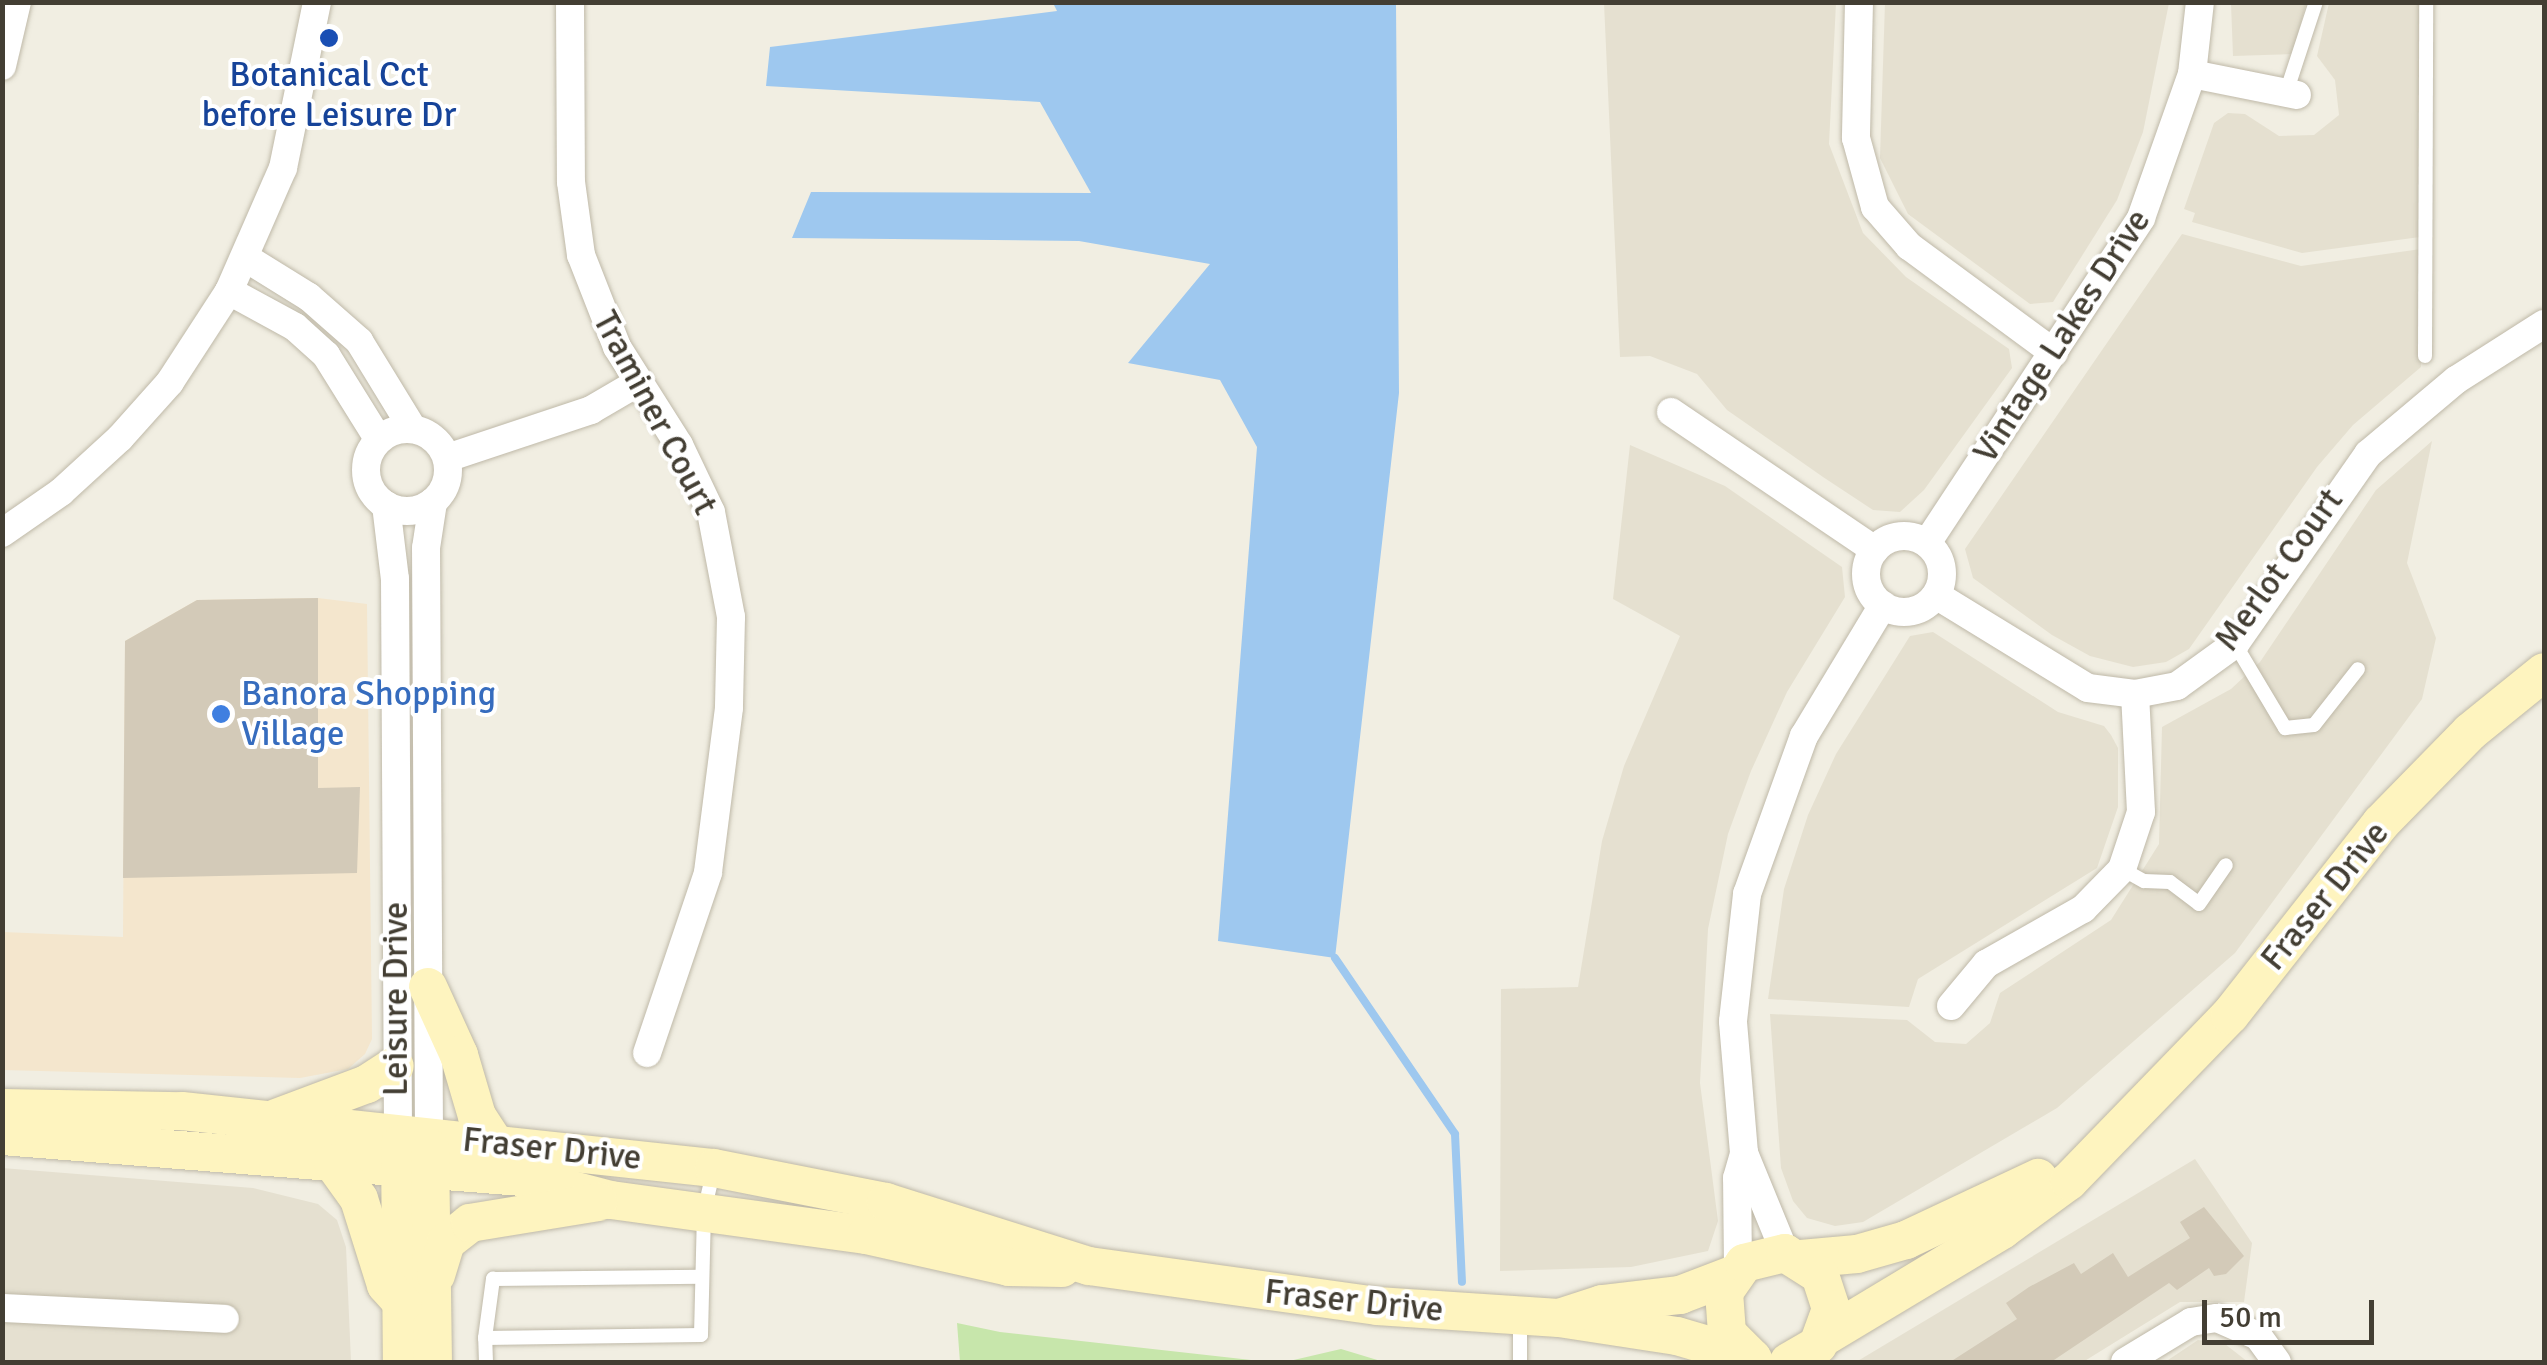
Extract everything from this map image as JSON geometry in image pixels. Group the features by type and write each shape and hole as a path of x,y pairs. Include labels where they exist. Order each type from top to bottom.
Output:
{"street":[{"path":"2,66 17,2"},
{"path":"2,533 61,492 120,438 170,382 229,291 246,258 290,144 316,2"},
{"name":"Traminer Court","path":"570,2 570,182 581,254 600,312 711,512 733,649 708,874 647,1052"},
{"path":"1860,2 1856,138 1875,207 1909,246 2054,353"},
{"name":"Vintage Lakes Drive","path":"1926,544 2141,218 2192,74 2200,2"},
{"path":"2192,74 2291,94"},
{"path":"246,258 310,297 359,341 413,429 434,438 446,458 543,430 640,382"},
{"path":"229,291 295,327 326,355 379,440 413,429"},
{"name":"Merlot Court","path":"1936,596 2069,681 2135,694 2177,686 2235,644 2362,460 2456,380 2544,324"},
{"path":"1672,412 1875,550"},
{"name":"Leisure Drive","path":"379,440 367,474 386,505 396,636 395,1066 415,1151"},
{"name":"Leisure Drive","path":"433,1362 418,1293 415,1151 428,987 426,548 433,502 446,482 446,458"},
{"path":"386,505 410,511 433,502"},
{"path":"1900,536 1926,544 1942,568 1936,596 1912,611 1883,606 1866,579 1875,550 1900,536"},
{"path":"1744,1153 1794,1256 1829,1290 1831,1319 1786,1357 1722,1322 1722,1300 1735,1272 1737,1178 1744,1153 1733,1020 1754,867 1804,736 1883,606"},
{"name":"Fraser Drive","path":"2,1136 333,1163 493,1141 714,1168 886,1202 1090,1266 1319,1300 1559,1318 1786,1357 2025,1214 2118,1131 2230,1016 2381,824 2470,732 2544,672"},
{"path":"1951,1006 1980,970 2083,909 2122,868 2141,812 2135,694"},
{"path":"428,987 459,1054 477,1116 493,1141"},
{"path":"273,1119 367,1084 395,1066"},
{"name":"Fraser Drive","path":"2,1108 273,1119 556,1182 611,1200 866,1235 1009,1267 1090,1266"},
{"name":"Fraser Drive","path":"1794,1256 1878,1249 1959,1220 2118,1131"},
{"path":"333,1163 359,1199 386,1284 418,1293 446,1242 470,1223 611,1200"},
{"path":"1735,1272 1761,1255 1794,1256"},
{"name":"Fraser Drive","path":"1559,1318 1602,1304 1680,1295 1735,1272"},
{"name":"Leisure Drive","path":"402,1362 418,1293"},
{"path":"2,1308 225,1319"},
{"path":"2125,1362 2191,1322 2216,1318 2258,1336 2278,1362"}],"lane":[{"path":"2291,94 2316,2"},
{"path":"2425,356 2426,2"},
{"path":"396,636 426,664"},
{"path":"2235,644 2286,728 2314,726 2358,669"},
{"path":"395,886 414,864 414,776 426,756"},
{"path":"2122,868 2144,882 2170,882 2200,904 2226,866"},
{"path":"485,1338 701,1336 704,1211 714,1168"},
{"path":"486,1362 485,1338 493,1279 701,1278"},
{"path":"1520,1318 1520,1362"}],"shaded area":[{"path":"1604,3 1836,3 1829,144 1863,233 1906,277 2009,349 2012,368 1924,490 1900,512 1873,510 1823,477 1727,410 1697,374 1650,356 1620,357"},
{"path":"1885,3 2169,3 2143,132 2117,200 2053,302 2030,304 1908,214 1880,158"},
{"path":"2231,3 2306,3 2293,54 2233,56"},
{"path":"2329,3 2420,3 2420,237 2302,253 2192,222 2195,213 2184,209 2214,123 2228,113 2245,114 2279,136 2314,135 2339,115 2335,80 2317,56"},
{"path":"2182,234 2301,266 2421,249 2421,367 2353,425 2317,467 2189,649 2166,662 2133,667 2090,656 2052,635 1973,578 1965,549"},
{"path":"2432,441 2407,563 2436,638 2422,699 2235,953 2057,1108 1863,1222 1835,1226 1807,1218 1793,1201 1781,1168 1770,1014 1907,1020 1935,1042 1966,1044 1990,1023 2000,993 2111,920 2159,844 2162,727 2231,689 2260,662 2376,490"},
{"path":"1630,445 1725,486 1842,567 1845,597 1787,692 1751,771 1728,834 1708,929 1700,1083 1718,1221 1708,1251 1631,1267 1500,1271 1501,989 1578,987 1602,841 1624,766 1680,636 1613,599"},
{"path":"318,598 367,604 372,1039 365,1054 348,1069 300,1078 3,1070 3,932 123,937 125,641 197,600"},
{"path":"1933,632 2058,712 2104,726 2111,735 2118,748 2118,807 2097,868 1918,979 1909,1007 1768,999 1784,889 1808,815 1836,754 1910,636"},
{"path":"2195,1159 2252,1243 2244,1302 2180,1302 2083,1362 1856,1362"},
{"path":"2,1168 253,1188 318,1204 337,1220 346,1247 351,1362 3,1362"},
{"path":"2198,1340 2225,1344 2248,1362 2165,1362"}],"green space":[{"path":"957,1323 1000,1332 1269,1362 960,1362"},
{"path":"1341,1349 1384,1362 1285,1362"}],"water":[{"path":"1053,3 1396,3 1399,393 1335,958 1218,941 1257,447 1220,380 1128,363 1210,264 1079,241 792,238 811,192 1091,193 1040,102 766,86 770,47 1057,11"}],"building":[{"name":"Banora Shopping Village","path":"318,598 318,788 360,787 357,873 123,878 125,641 197,600"},
{"path":"2204,1207 2244,1256 2226,1274 2214,1276 2209,1268 2177,1290 2169,1283 2051,1362 1950,1362 2017,1319 2006,1303 2029,1287 2074,1263 2081,1274 2113,1253 2128,1277 2190,1238 2180,1222"}],"waterway":[{"path":"1335,958 1455,1134 1462,1282"}],"place":[{"name":"Botanical Cct before Leisure Dr","path":"329,38"},
{"name":"Banora Shopping Village","path":"221,714"}]}
